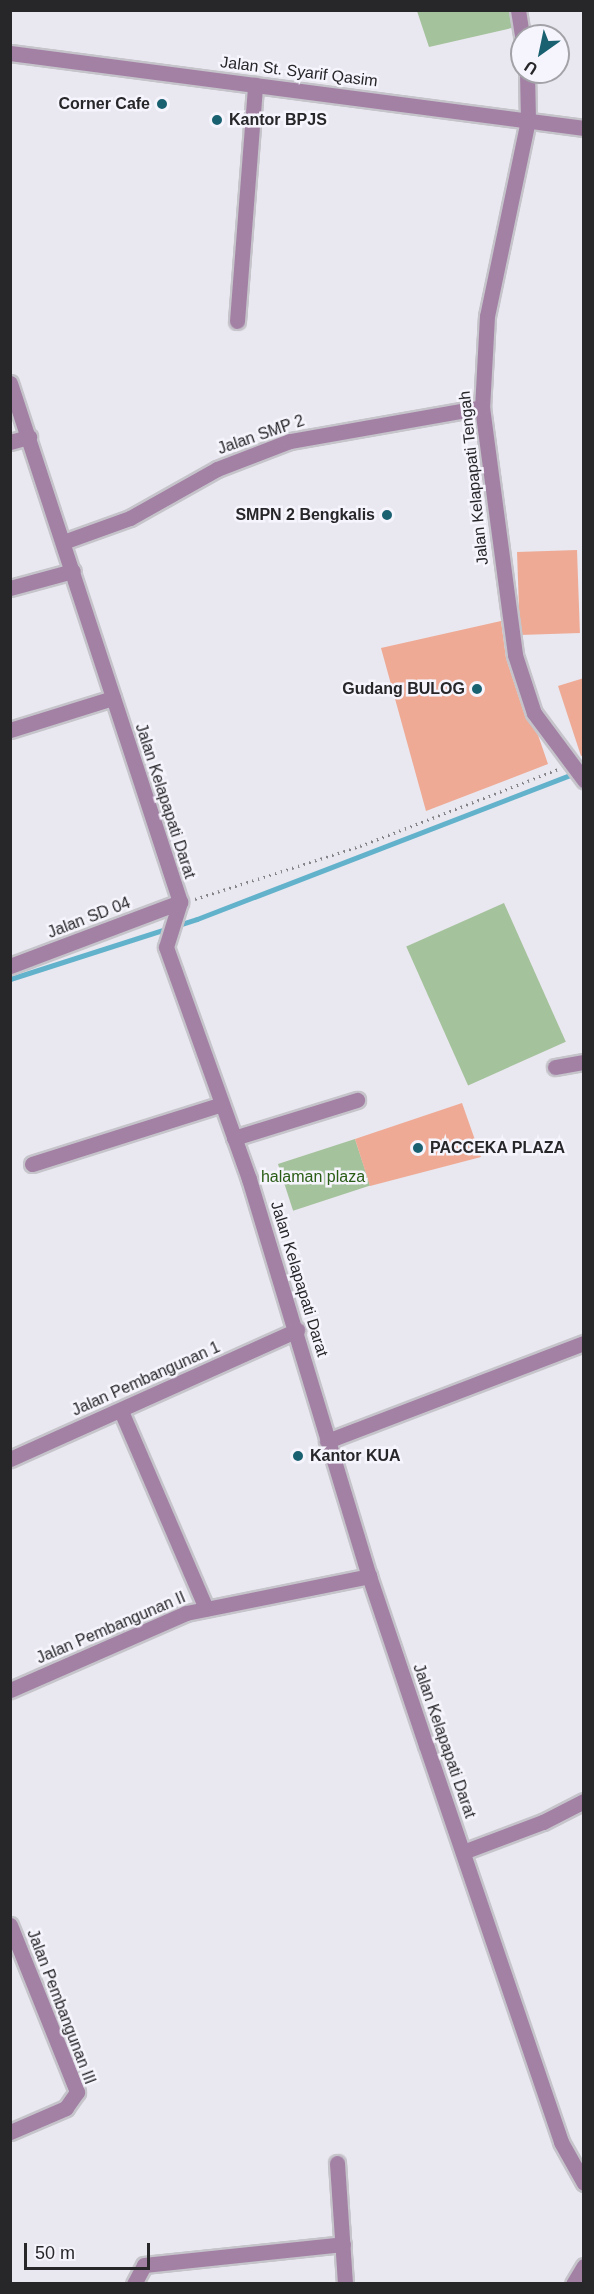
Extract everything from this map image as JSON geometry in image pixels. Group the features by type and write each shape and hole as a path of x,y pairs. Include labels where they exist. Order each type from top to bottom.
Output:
{"street":[{"name":"Jalan St. Syarif Qasim","path":"10,53 584,128"},
{"name":"Jalan Kelapapati Tengah","path":"527,84 528,120 487,316 482,407 515,655 534,713 582,779"},
{"path":"237,321 255,85"},
{"name":"Jalan Kelapapati Darat","path":"10,383 66,541 73,571 180,903 166,947 234,1138 297,1330 327,1441 369,1576 561,2142 584,2183"},
{"name":"Jalan SMP 2","path":"66,541 130,518 217,469 290,441 482,407"},
{"path":"10,442 28,437"},
{"path":"10,588 73,571"},
{"path":"10,730 113,698"},
{"name":"Jalan SD 04","path":"10,966 180,903"},
{"path":"555,1067 584,1062"},
{"path":"234,1138 357,1100"},
{"path":"32,1164 222,1104"},
{"name":"Jalan Pembangunan 1","path":"10,1459 297,1330"},
{"path":"327,1441 584,1343"},
{"path":"121,1411 206,1608"},
{"name":"Jalan Pembangunan II","path":"10,1690 206,1608 369,1576"},
{"path":"463,1852 584,1801"},
{"name":"Jalan Pembangunan III","path":"10,1925 77,2092 66,2108 10,2132"},
{"path":"338,2163 345,2283"},
{"path":"134,2283 144,2265 342,2244"},
{"path":"573,2283 584,2266"}],"path":[{"path":"180,903 360,846 572,764"}],"green space":[{"path":"417,11 511,11 515,24 510,24 510,28 429,47"},
{"path":"504,903 566,1042 468,1085 406,947"},
{"name":"halaman plaza","path":"355,1139 370,1186 293,1211 278,1164"}],"building":[{"path":"577,550 580,633 520,635 517,552"},
{"name":"Gudang BULOG","path":"501,621 506,658 525,716 538,735 548,764 426,811 381,648"},
{"path":"584,678 584,755 581,756 558,686"},
{"name":"PACCEKA PLAZA","path":"462,1103 481,1157 370,1186 355,1139"}],"waterway":[{"path":"10,979 197,919 575,773"}],"place":[{"name":"Corner Cafe","path":"162,104"},
{"name":"Kantor BPJS","path":"217,120"},
{"name":"SMPN 2 Bengkalis","path":"387,515"},
{"name":"Gudang BULOG","path":"477,689"},
{"name":"PACCEKA PLAZA","path":"418,1148"},
{"name":"Kantor KUA","path":"298,1456"}]}
